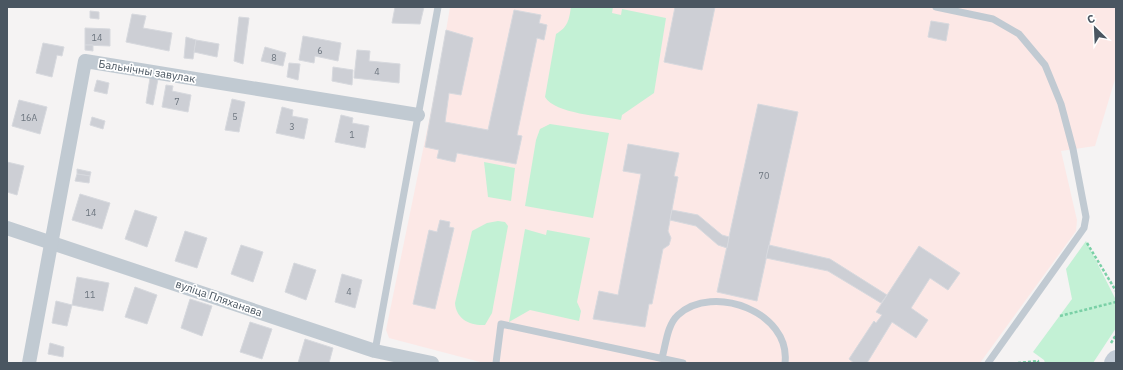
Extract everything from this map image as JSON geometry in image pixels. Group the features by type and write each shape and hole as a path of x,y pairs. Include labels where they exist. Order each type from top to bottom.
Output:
{"street":[{"name":"Бальнічны завулак","path":"29,363 84,61 418,115"},
{"name":"вуліца Пляханава","path":"7,228 375,351 432,363"}],"lane":[{"path":"375,351 438,7"},
{"path":"936,8 993,19 1019,34 1045,65 1061,104 1073,149 1086,217 1084,228 1081,233 988,363"},
{"path":"662,358 670,326 677,315 689,307 704,302 726,303 752,309 776,330 783,344 785,363"},
{"path":"496,363 501,324 683,363"}],"path":[{"path":"1081,233 1116,291"},
{"path":"1060,316 1116,302"},
{"path":"1018,363 1038,361 1038,363"}],"shaded area":[{"path":"450,7 1116,7 1116,76 1095,146 1061,151 1077,220 1076,231 980,363 484,363 389,338 386,330 440,67"}],"green space":[{"path":"571,7 613,7 612,13 621,15 622,9 666,18 654,93 622,115 621,120 568,111 550,103 545,97 556,34 563,29 567,23 570,16"},
{"path":"550,124 609,133 593,218 525,206 536,140 540,129"},
{"path":"484,162 515,168 511,201 488,197"},
{"path":"498,221 505,222 508,226 492,313 485,325 469,323 458,313 455,303 472,231 487,223"},
{"path":"525,229 546,235 547,230 590,238 577,302 581,311 579,321 530,310 509,322"},
{"path":"1086,241 1116,300 1116,328 1093,363 1045,363 1044,360 1033,352 1072,299 1066,269"}],"building":[{"path":"395,7 424,7 420,24 392,23"},
{"path":"675,7 715,7 702,70 664,62"},
{"path":"514,10 541,15 539,23 547,25 544,40 537,38 517,135 522,136 516,164 457,153 455,162 437,158 439,150 425,147 446,30 473,38 461,95 449,93 445,122 488,130"},
{"path":"90,11 99,12 99,19 90,18"},
{"path":"132,14 146,16 143,28 172,33 169,51 126,42"},
{"path":"239,17 249,18 243,64 234,61"},
{"path":"931,21 949,24 946,41 928,37"},
{"path":"85,28 110,29 110,46 85,45"},
{"path":"303,36 341,43 338,61 315,56 314,63 299,60"},
{"path":"186,37 196,40 193,59 184,58"},
{"path":"196,40 219,44 217,57 194,52"},
{"path":"43,43 64,47 62,56 57,55 52,77 36,73"},
{"path":"85,45 93,45 93,51 85,50"},
{"path":"265,47 286,53 283,66 261,61"},
{"path":"357,50 370,51 369,61 400,64 399,83 354,78"},
{"path":"289,63 300,64 298,80 287,77"},
{"path":"333,67 353,70 352,85 332,81"},
{"path":"150,78 158,79 153,105 146,103"},
{"path":"97,80 109,83 107,94 94,91"},
{"path":"166,85 173,86 172,91 191,95 188,112 162,107"},
{"path":"232,99 245,102 239,132 225,130"},
{"path":"19,100 47,107 40,134 12,126"},
{"path":"758,104 798,112 757,301 717,292"},
{"path":"282,107 293,110 292,116 308,119 304,139 276,133"},
{"path":"341,115 353,118 352,123 369,126 365,148 335,142"},
{"path":"92,117 105,121 103,129 90,125"},
{"path":"628,144 679,153 674,176 678,177 668,231 671,238 669,245 663,249 652,304 649,304 645,327 593,319 599,291 618,295 641,174 623,171"},
{"path":"7,162 24,166 17,195 7,192"},
{"path":"77,169 91,172 90,176 77,174"},
{"path":"77,174 90,176 89,183 75,181"},
{"path":"80,194 110,203 102,229 72,220"},
{"path":"135,210 157,217 147,247 125,239"},
{"path":"672,210 698,215 722,235 729,237 727,248 718,245 696,226 670,220"},
{"path":"440,220 450,222 449,227 454,228 435,309 413,304 429,230 437,232"},
{"path":"185,231 207,238 197,268 175,261"},
{"path":"241,245 263,252 253,282 231,274"},
{"path":"769,245 830,259 887,295 881,303 828,271 766,258"},
{"path":"919,246 960,273 948,290 930,278 911,308 928,320 916,338 892,322 867,363 854,363 849,359 874,321 876,323 882,315 876,312"},
{"path":"294,263 316,270 306,300 285,292"},
{"path":"342,274 362,280 355,308 335,302"},
{"path":"77,277 109,283 103,311 72,305"},
{"path":"135,287 157,295 147,324 125,317"},
{"path":"190,299 212,306 202,336 181,328"},
{"path":"56,301 72,305 67,326 52,323"},
{"path":"250,322 272,329 262,359 240,352"},
{"path":"305,339 333,348 329,363 298,363"},
{"path":"50,343 64,347 63,357 48,354"}]}
